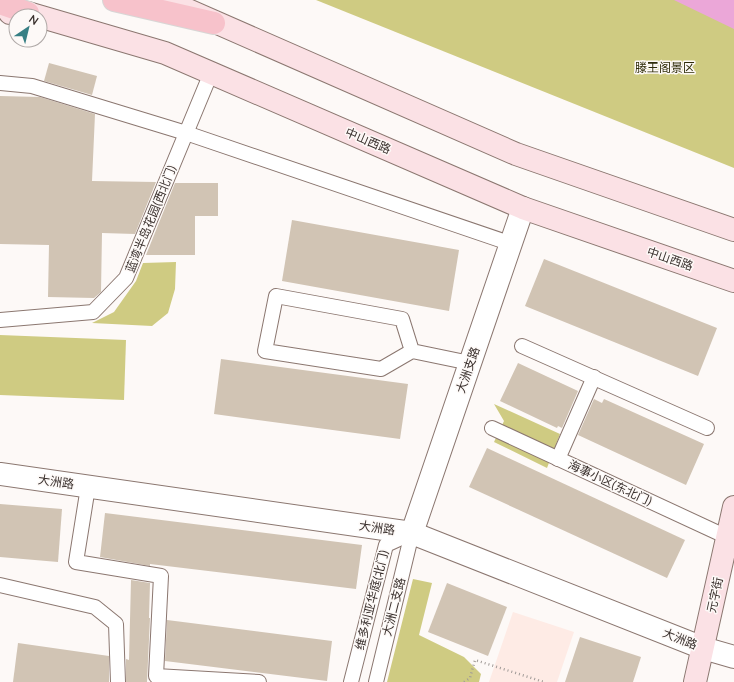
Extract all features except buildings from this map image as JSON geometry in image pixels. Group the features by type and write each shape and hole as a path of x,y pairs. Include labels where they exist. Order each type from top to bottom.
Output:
{"main road":[{"path":"114,0 214,23"},
{"path":"165,0 214,23 283,51 516,154 734,230"},
{"path":"0,3 16,8"},
{"name":"中山西路","path":"48,18 165,53 523,208 734,281"},
{"name":"元字街","path":"695,682 734,507"}],"street":[{"name":"大洲支路","path":"412,533 512,244 523,208"},
{"name":"大洲路","path":"0,474 412,533 703,648 734,657"}],"lane":[{"name":"蓝湾半岛花园(西北门)","path":"0,320 93,312 126,278 211,73"},
{"path":"0,83 32,86 186,133 512,244"},
{"path":"412,351 402,319 276,296 265,351 381,369 412,351 470,363"},
{"path":"522,346 707,428"},
{"path":"558,459 594,378"},
{"name":"海事小区(东北门)","path":"492,428 727,537"},
{"path":"88,487 76,562 161,576 156,676 259,682"},
{"name":"维多利亚华庭(北门)","path":"351,682 386,545 412,533"},
{"name":"大洲二支路","path":"376,682 412,533"},
{"path":"0,585 95,607 116,624 118,682"}],"path":[{"path":"464,682 470,678 475,660 544,682"}],"shaded area":[{"path":"674,0 734,0 734,29"},
{"path":"513,612 574,632 557,682 489,682"}],"green space":[{"name":"滕王阁景区","path":"316,0 734,0 734,168"},
{"path":"176,262 175,289 168,313 152,326 92,323 114,312 136,281 143,263"},
{"path":"0,335 126,340 124,400 0,395"},
{"path":"494,404 560,434 547,468 494,442 504,421"},
{"path":"413,579 432,583 419,635 464,657 481,674 479,682 387,682"}]}
